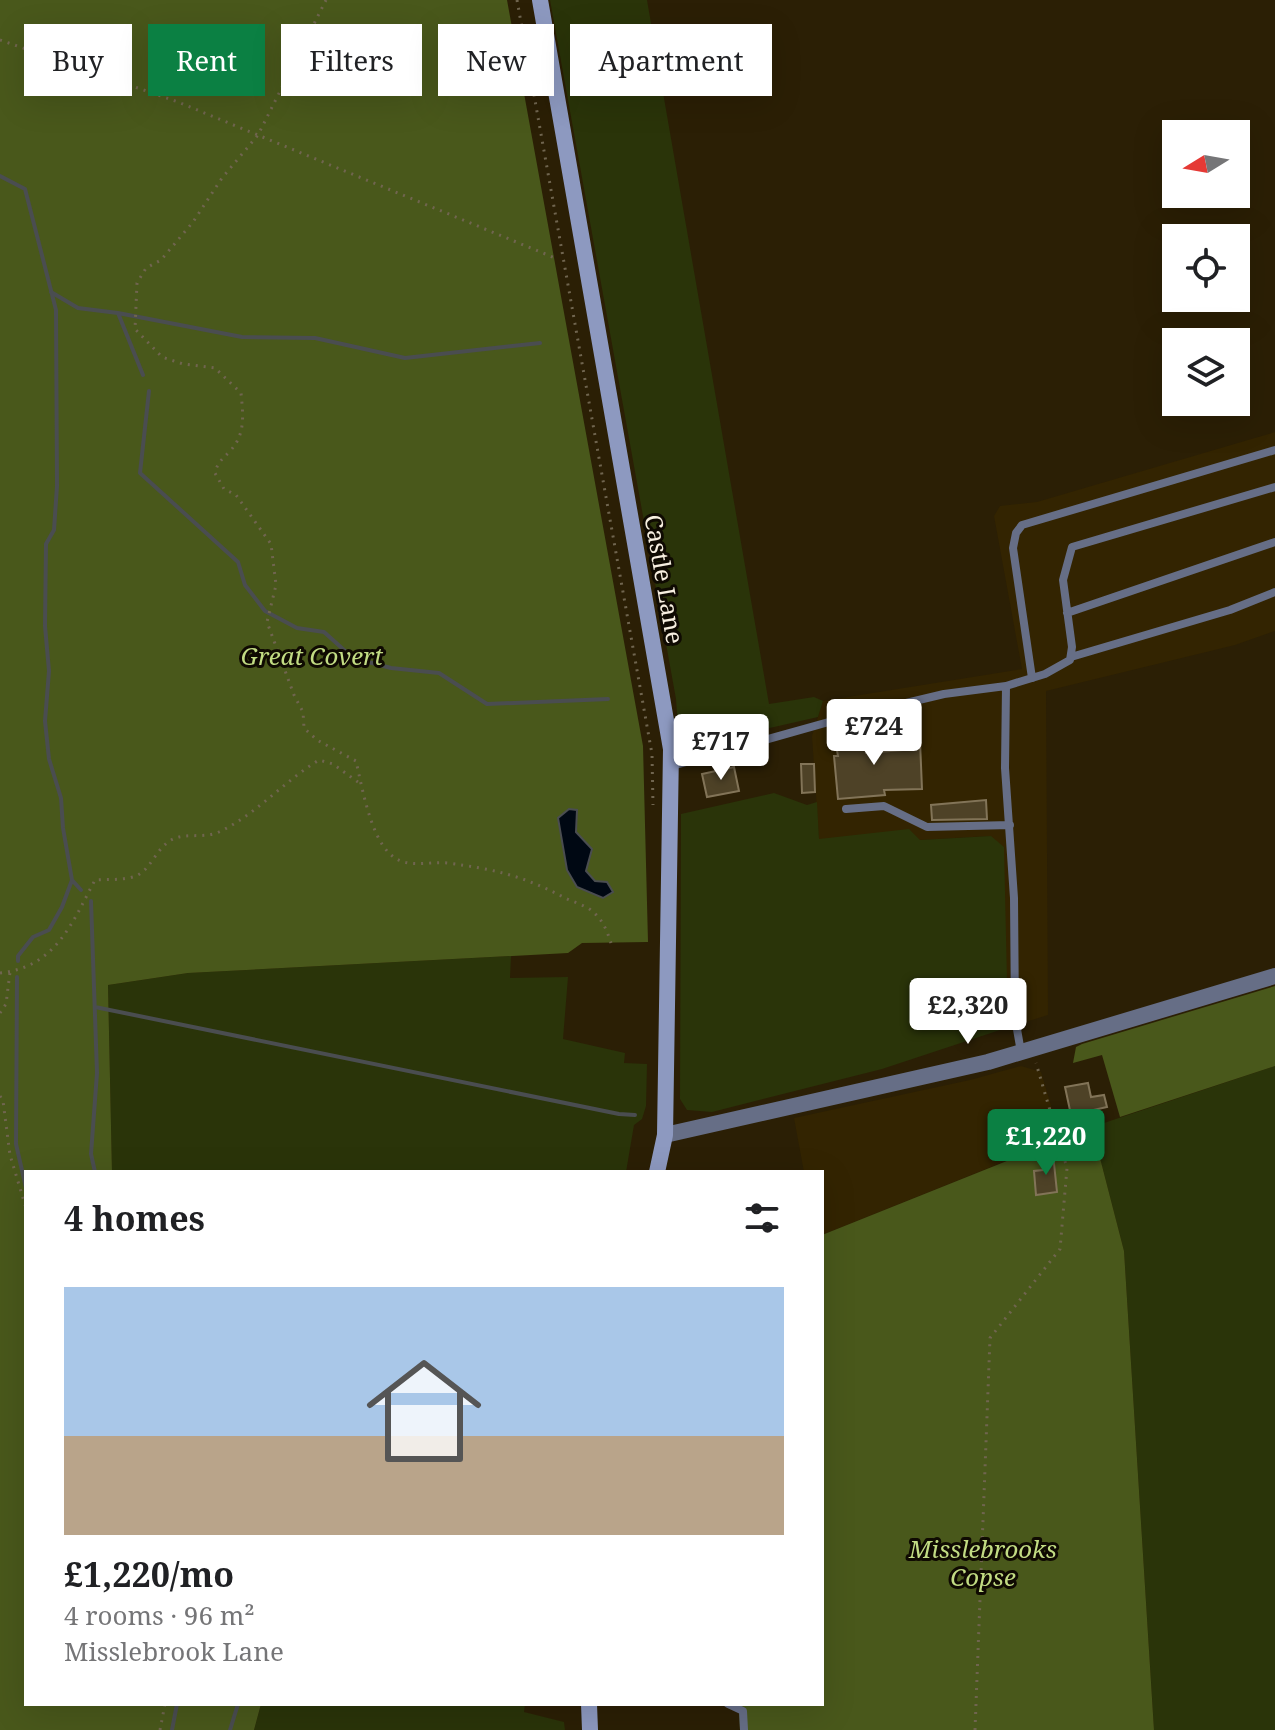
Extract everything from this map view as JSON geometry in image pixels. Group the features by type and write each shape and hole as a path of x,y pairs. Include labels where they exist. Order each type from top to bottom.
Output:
{"street":[{"name":"Castle Lane","path":"540,0 672,766 665,1135 657,1170"},
{"path":"665,1135 988,1062 1275,976"},
{"path":"589,1706 590,1730"}],"lane":[{"path":"1032,678 1013,548 1016,533 1022,525 1275,450"},
{"path":"1071,657 1063,580 1072,547 1275,487"},
{"path":"1067,613 1275,542"},
{"path":"672,766 930,697 1006,686 1058,668 1071,657 1230,610 1275,592"},
{"path":"1006,686 1005,768 1010,825 1015,1018 1027,1050"},
{"path":"846,809 884,806 927,827 1010,825"},
{"path":"732,1706 743,1711 744,1730"}],"path":[{"path":"326,0 258,135 222,178 193,222 161,260 146,268 137,283 135,329 162,357 183,364 215,368 241,393 244,425 232,450 218,461 215,473 224,489 236,495 271,544 276,585 267,622 303,712 304,728 317,740 356,761 376,831 387,852 401,862 419,865 444,862 518,875 592,911 604,924 611,943"},
{"path":"517,0 652,754 654,815"},
{"path":"0,40 178,102 555,258"},
{"path":"0,973 10,972 41,958 63,940 95,880 139,875 159,849 174,838 218,832 270,799 319,760 333,764 362,785"},
{"path":"0,1013 6,1004 10,972"},
{"path":"975,1730 990,1338 1060,1249 1067,1168 1038,1071 1027,1050"},
{"path":"0,1096 10,1155 24,1201"},
{"path":"160,1730 165,1706"}],"shaded area":[{"path":"1275,432 1275,631 1235,645 1046,691 1048,1015 1003,1029 1008,1024 991,836 920,840 819,839 812,736 823,701 1022,669 994,516 1000,506 1037,502"},
{"path":"569,809 577,810 576,832 592,849 586,871 595,881 607,882 613,892 603,898 577,887 567,870 558,818"},
{"path":"1021,1066 1041,1072 1061,1139 824,1234 824,1170 804,1170 794,1118"}],"green space":[{"name":"Great Covert","path":"0,0 507,0 511,24 438,24 438,96 525,96 643,746 648,942 582,943 568,953 188,973 108,985 112,1170 24,1170 24,1706 260,1706 254,1730 0,1730"},
{"path":"550,0 647,0 651,24 570,24 570,96 664,96 769,704 814,697 823,701 818,717 685,747 678,728 676,699"},
{"path":"774,793 807,805 817,802 819,839 909,829 920,840 991,836 1004,847 1008,1025 882,1069 712,1112 687,1110 680,1099 681,814"},
{"path":"511,956 510,978 568,977 563,1039 625,1053 624,1063 647,1064 646,1106 642,1119 634,1125 626,1170 112,1170 108,985 188,973"},
{"path":"1275,986 1275,1066 1120,1117 1102,1055 1073,1063 1076,1047 1082,1044"},
{"path":"1275,1066 1275,1730 1154,1730 1124,1251 1092,1127"},
{"name":"Misslebrooks Copse","path":"1092,1127 1124,1251 1154,1730 740,1730 739,1706 824,1706 824,1234"},
{"path":"260,1706 525,1706 524,1712 564,1722 565,1730 254,1730"}],"building":[{"path":"862,728 866,753 902,750 901,742 920,741 922,789 884,790 885,795 838,799 834,756 838,756 834,733"},
{"path":"801,764 814,764 815,792 802,793"},
{"path":"734,767 739,791 707,797 702,774"},
{"path":"986,800 987,819 932,820 931,805"},
{"path":"1088,1083 1091,1097 1104,1095 1107,1107 1071,1115 1065,1087"},
{"path":"1053,1154 1057,1192 1036,1195 1034,1171 1043,1170 1042,1156"}],"waterway":[{"path":"0,176 25,189 56,310 57,486 54,530 46,544 45,626 49,671 45,721 49,759 61,798 72,880 81,890"},
{"path":"51,292 78,308 118,313 143,375"},
{"path":"118,313 242,337 315,338 405,358 540,343"},
{"path":"149,391 140,473 238,562 245,585 265,611 297,628 324,632 353,658 391,668 439,673 487,704 608,699"},
{"path":"18,961 18,956 33,937 49,930 72,880"},
{"path":"91,901 97,1073 91,1154 95,1170"},
{"path":"17,977 16,1144 24,1179"},
{"path":"95,1007 635,1115"},
{"path":"172,1730 177,1706"},
{"path":"230,1730 237,1706"}]}
